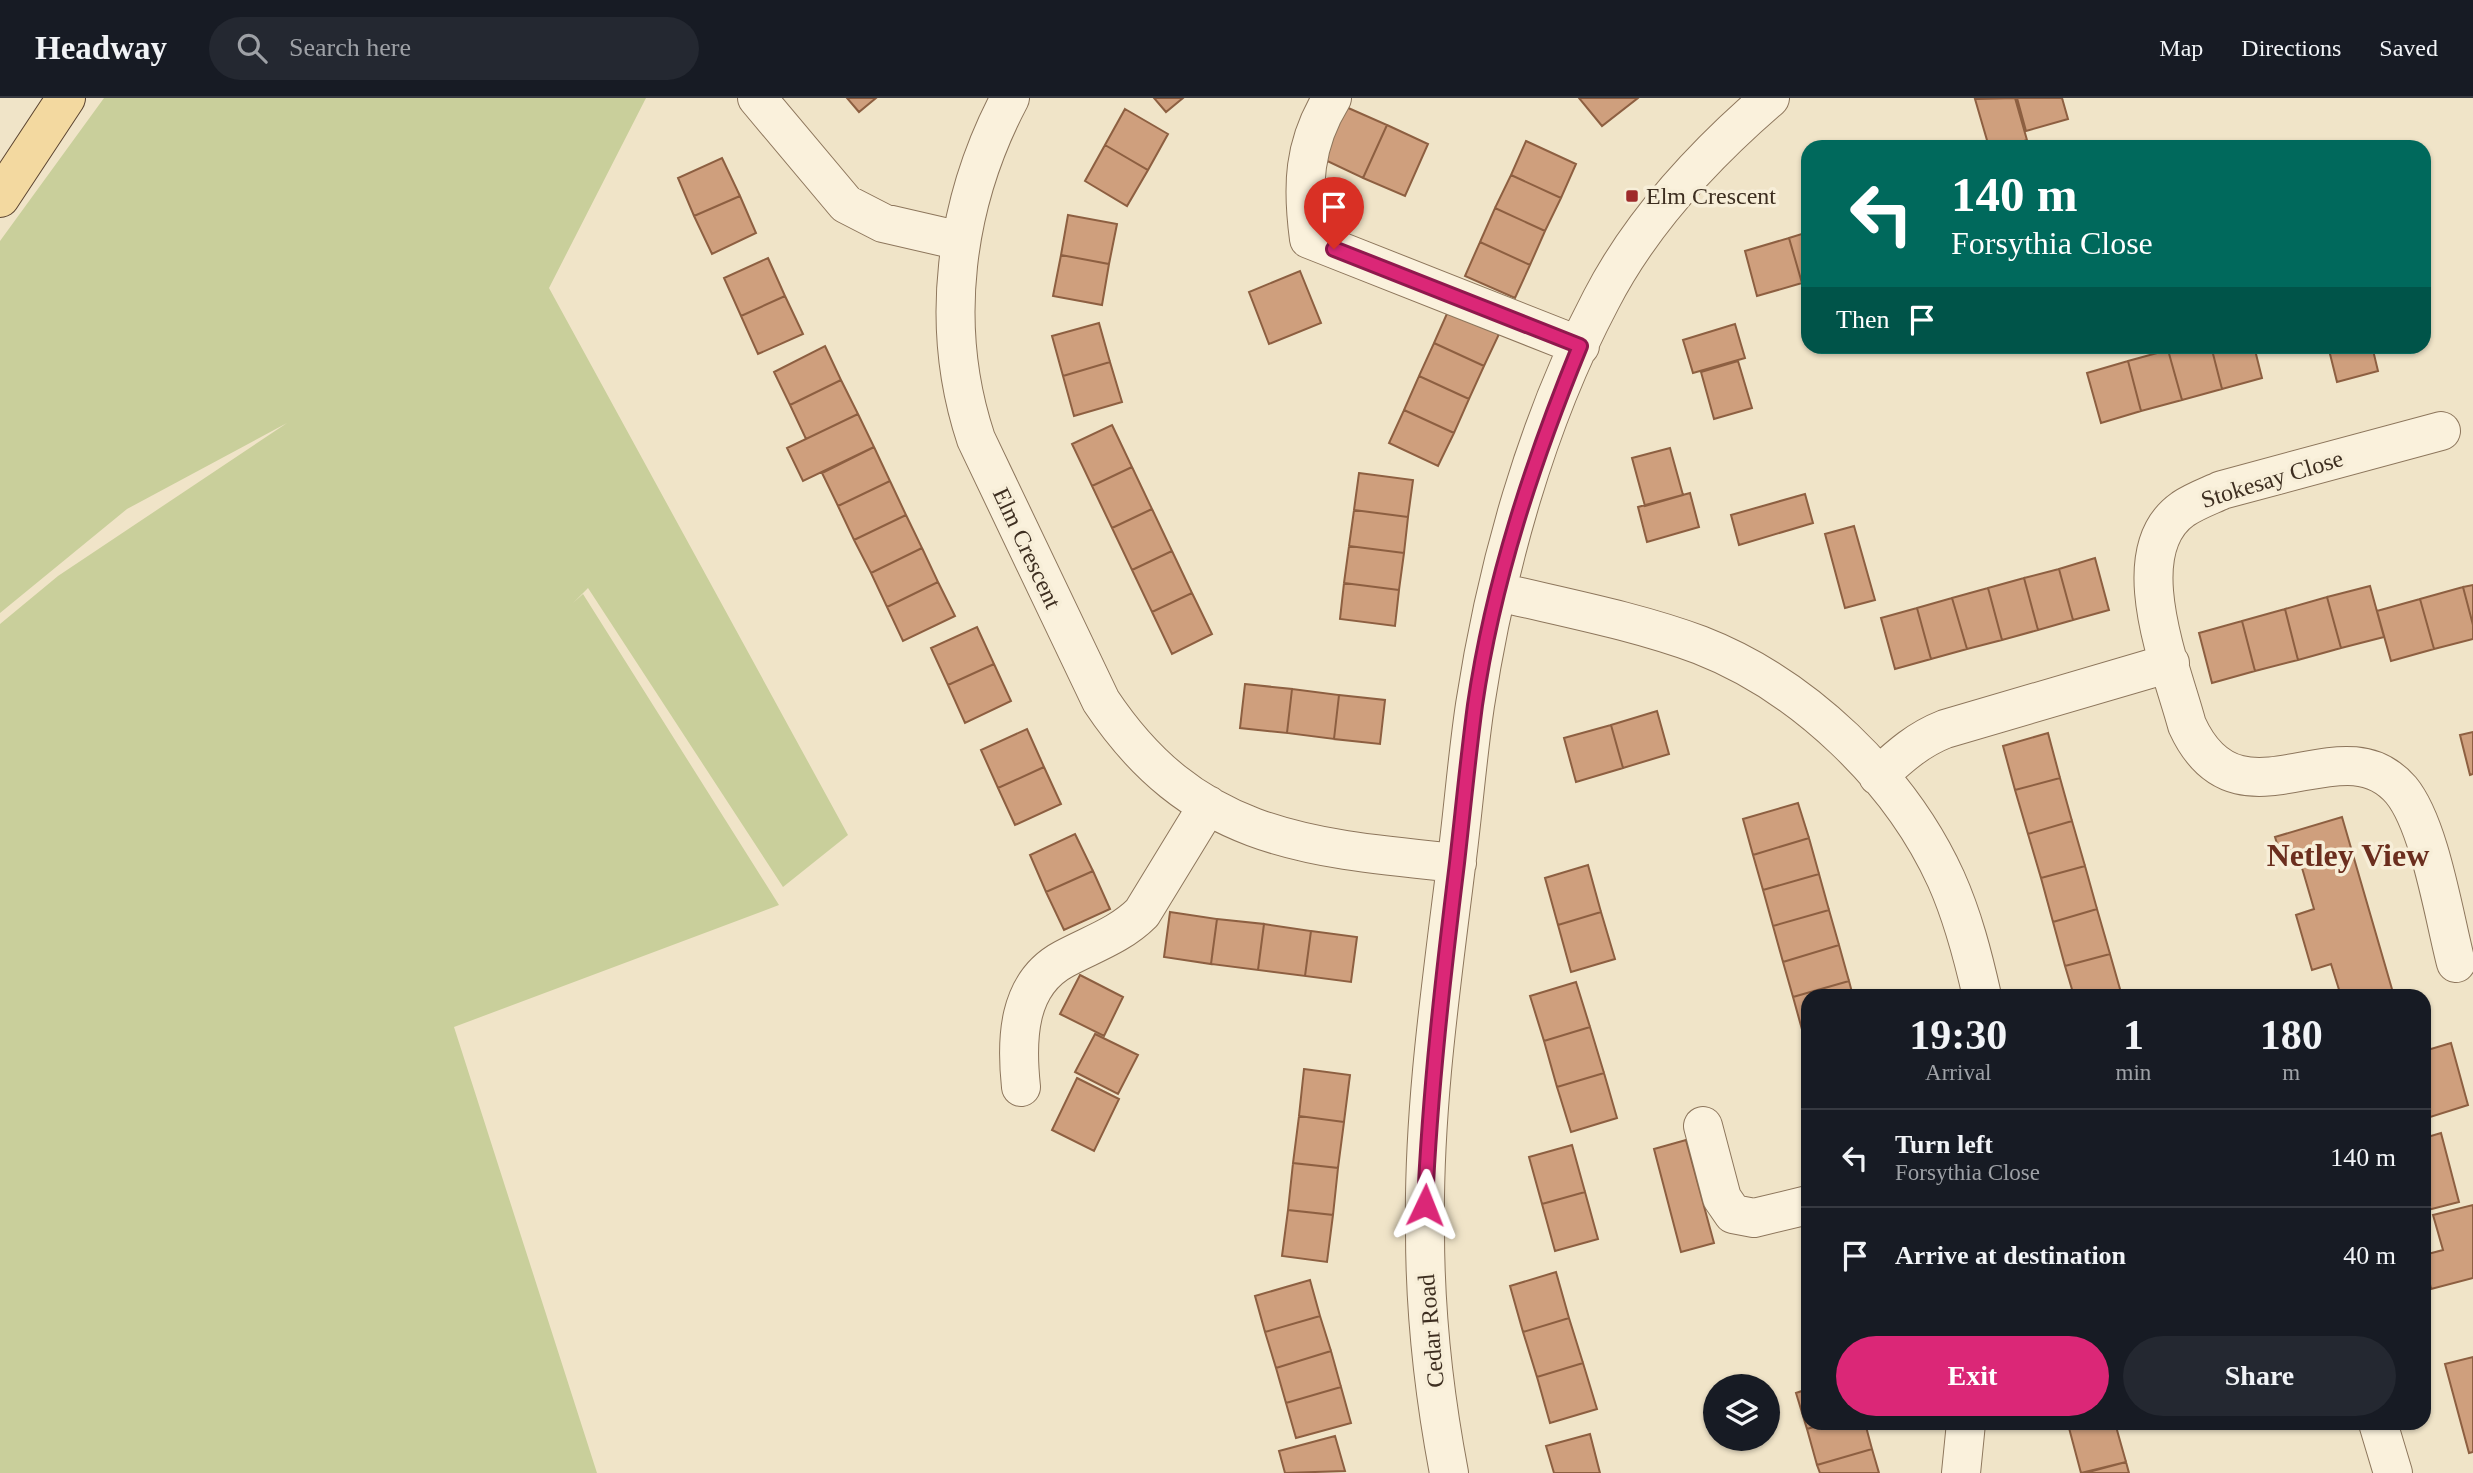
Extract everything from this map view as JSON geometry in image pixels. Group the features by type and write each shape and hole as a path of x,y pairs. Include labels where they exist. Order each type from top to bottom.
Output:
{"main road":[{"path":"0,198 66,98"}],"street":[{"path":"757,98 846,204 883,223 961,241"},
{"name":"Elm Crescent","path":"1010,98 982,156 961,241 956,296 958,368 964,401 976,439 1101,701 1121,731 1168,779 1208,805 1261,831 1293,842 1363,854 1457,863"},
{"path":"1332,98 1322,115 1307,159 1303,197 1309,239 1580,346"},
{"name":"Cedar Road","path":"1449,1473 1433,1356 1424,1229 1430,1097 1475,705 1499,592 1533,468 1601,299 1647,229 1702,163 1770,98"},
{"name":"Stokesay Close","path":"2441,431 2222,490 2181,510 2168,524 2158,545 2152,596 2187,725 2195,743 2209,759 2225,769 2271,778 2333,766 2358,765 2382,774 2401,791 2419,824 2456,963"},
{"path":"1499,592 1648,629 1701,646 1742,665 1814,715 1878,776 1925,839 1945,877 1961,918 1980,989"},
{"path":"1878,776 1925,737 2171,663"},
{"path":"1021,1087 1018,1035 1029,995 1037,979 1064,959 1128,927 1142,913 1208,805"},
{"path":"1703,1126 1722,1198 1733,1214 1754,1218 1801,1207"},
{"path":"1961,1473 1965,1430"},
{"path":"2380,1430 2393,1473"}],"green space":[{"path":"104,98 646,98 549,288 848,835 783,887 588,588 573,603 583,594 779,905 454,1027 597,1473 0,1473 0,624 58,576 287,423 127,509 0,613 0,241"}],"building":[{"path":"847,98 876,98 859,112"},
{"path":"1154,98 1183,98 1166,112"},
{"path":"1579,98 1638,98 1602,126"},
{"path":"2015,98 2027,140 1987,140 1975,99"},
{"path":"2017,98 2062,98 2068,119 2026,131"},
{"path":"1346,107 1387,125 1363,178 1323,159"},
{"path":"1125,109 1168,134 1148,170 1105,145"},
{"path":"1387,125 1428,144 1405,196 1363,178"},
{"path":"1526,141 1576,164 1561,198 1511,175"},
{"path":"1105,145 1148,170 1127,206 1085,181"},
{"path":"722,158 740,196 694,216 678,178"},
{"path":"1511,175 1561,198 1545,231 1495,208"},
{"path":"740,196 756,233 712,254 694,216"},
{"path":"1495,208 1545,231 1530,265 1480,242"},
{"path":"1068,215 1117,224 1109,264 1061,255"},
{"path":"1801,234 1801,280 1789,238"},
{"path":"1789,238 1801,283 1757,296 1745,251"},
{"path":"1480,242 1530,265 1515,298 1465,276"},
{"path":"1061,255 1109,264 1102,305 1053,296"},
{"path":"768,258 785,296 741,316 724,278"},
{"path":"1300,271 1321,323 1269,344 1249,292"},
{"path":"785,296 803,334 758,354 741,316"},
{"path":"1449,309 1500,332 1484,366 1434,343"},
{"path":"1099,323 1110,362 1063,376 1052,336"},
{"path":"1735,324 1745,358 1693,373 1683,340"},
{"path":"1434,343 1484,366 1469,399 1419,376"},
{"path":"825,346 841,380 790,405 774,372"},
{"path":"2153,354 2169,354 2182,400 2141,411 2128,361"},
{"path":"2169,354 2213,354 2222,389 2182,400"},
{"path":"2213,354 2256,354 2262,378 2222,389"},
{"path":"2330,354 2374,354 2378,371 2337,382"},
{"path":"1738,361 1752,408 1714,419 1701,372"},
{"path":"2128,361 2141,411 2101,423 2087,373"},
{"path":"1110,362 1122,402 1074,416 1063,376"},
{"path":"1419,376 1469,399 1454,433 1404,410"},
{"path":"841,380 858,414 806,439 790,405"},
{"path":"1404,410 1454,433 1438,466 1389,443"},
{"path":"858,414 874,447 803,481 787,448"},
{"path":"1112,425 1132,467 1092,486 1072,444"},
{"path":"874,447 890,481 838,506 822,473"},
{"path":"1670,448 1683,495 1645,506 1632,458"},
{"path":"1132,467 1152,509 1112,528 1092,486"},
{"path":"1359,473 1413,480 1408,517 1354,510"},
{"path":"890,481 906,515 854,540 838,506"},
{"path":"1690,493 1699,527 1647,542 1638,507"},
{"path":"1805,494 1813,523 1739,545 1731,515"},
{"path":"1152,509 1172,551 1132,570 1112,528"},
{"path":"1354,510 1408,517 1404,553 1349,546"},
{"path":"906,515 922,548 871,573 854,540"},
{"path":"1854,526 1875,600 1845,608 1825,534"},
{"path":"1349,546 1404,553 1399,590 1344,583"},
{"path":"922,548 938,582 887,607 871,573"},
{"path":"1172,551 1192,593 1152,612 1132,570"},
{"path":"2095,558 2109,610 2073,620 2059,569"},
{"path":"2059,569 2073,620 2038,630 2024,578"},
{"path":"2024,578 2038,630 2002,640 1988,588"},
{"path":"938,582 955,616 903,641 887,607"},
{"path":"1344,583 1399,590 1395,626 1340,619"},
{"path":"2473,585 2473,625 2463,587"},
{"path":"2370,586 2384,637 2341,648 2327,597"},
{"path":"2463,587 2473,625 2473,639 2434,649 2420,599"},
{"path":"1988,588 2002,640 1967,649 1952,598"},
{"path":"1192,593 1212,634 1172,654 1152,612"},
{"path":"2327,597 2341,648 2298,660 2285,609"},
{"path":"1952,598 1967,649 1931,659 1917,608"},
{"path":"2420,599 2434,649 2391,661 2377,611"},
{"path":"1917,608 1931,659 1895,669 1881,618"},
{"path":"2285,609 2298,660 2255,671 2242,621"},
{"path":"2242,621 2255,671 2212,683 2199,633"},
{"path":"977,627 994,664 948,685 931,648"},
{"path":"994,664 1011,701 965,723 948,685"},
{"path":"1245,684 1292,689 1287,733 1240,728"},
{"path":"1292,689 1339,695 1334,739 1287,733"},
{"path":"1339,695 1385,700 1380,744 1334,739"},
{"path":"1657,711 1669,754 1623,768 1611,725"},
{"path":"1611,725 1623,768 1576,782 1564,738"},
{"path":"1027,729 1044,767 998,788 981,750"},
{"path":"2473,732 2473,774 2470,775 2460,735"},
{"path":"2048,733 2060,778 2015,790 2003,746"},
{"path":"1044,767 1061,804 1015,825 998,788"},
{"path":"2060,778 2072,821 2028,834 2015,790"},
{"path":"1798,803 1809,838 1753,855 1743,819"},
{"path":"2342,817 2392,989 2339,989 2331,964 2312,970 2296,915 2314,909 2300,861 2284,866 2275,837"},
{"path":"2072,821 2085,866 2041,878 2028,834"},
{"path":"1075,834 1093,871 1046,892 1030,855"},
{"path":"1809,838 1819,874 1763,890 1753,855"},
{"path":"1588,865 1601,912 1558,925 1545,878"},
{"path":"2085,866 2097,909 2053,922 2041,878"},
{"path":"1093,871 1110,909 1064,930 1046,892"},
{"path":"1819,874 1829,910 1773,926 1763,890"},
{"path":"2097,909 2110,954 2065,966 2053,922"},
{"path":"1829,910 1839,945 1783,962 1773,926"},
{"path":"1170,912 1217,919 1211,964 1164,957"},
{"path":"1601,912 1615,959 1571,972 1558,925"},
{"path":"1217,919 1264,924 1258,970 1211,964"},
{"path":"1264,924 1311,931 1305,976 1258,970"},
{"path":"1311,931 1357,937 1351,982 1305,976"},
{"path":"1839,945 1849,981 1821,989 1801,989 1801,995 1793,997 1783,962"},
{"path":"2110,954 2120,989 2072,989 2065,966"},
{"path":"1080,975 1123,997 1104,1036 1060,1014"},
{"path":"1849,981 1851,989 1821,989"},
{"path":"1576,982 1590,1027 1544,1041 1530,996"},
{"path":"1801,995 1801,1026 1793,997"},
{"path":"1590,1027 1604,1073 1557,1087 1544,1041"},
{"path":"1095,1034 1138,1055 1118,1094 1075,1072"},
{"path":"2451,1043 2468,1105 2431,1117 2431,1049"},
{"path":"1304,1069 1350,1075 1344,1122 1299,1116"},
{"path":"1604,1073 1617,1118 1571,1132 1557,1087"},
{"path":"1077,1078 1119,1099 1094,1151 1052,1130"},
{"path":"1299,1116 1344,1122 1338,1168 1293,1163"},
{"path":"2441,1133 2459,1202 2431,1209 2431,1136"},
{"path":"1686,1140 1714,1243 1681,1252 1654,1149"},
{"path":"1572,1145 1585,1192 1542,1204 1529,1157"},
{"path":"1293,1163 1338,1168 1333,1215 1288,1210"},
{"path":"1585,1192 1598,1239 1555,1251 1542,1204"},
{"path":"2473,1205 2473,1278 2431,1289 2431,1253 2443,1250 2433,1215"},
{"path":"1288,1210 1333,1215 1327,1262 1282,1256"},
{"path":"1556,1272 1569,1318 1523,1332 1510,1286"},
{"path":"1310,1280 1320,1316 1265,1332 1255,1296"},
{"path":"1320,1316 1331,1351 1276,1368 1265,1332"},
{"path":"1569,1318 1583,1363 1537,1377 1523,1332"},
{"path":"1331,1351 1341,1387 1286,1403 1276,1368"},
{"path":"2473,1357 2473,1452 2469,1453 2445,1364"},
{"path":"1583,1363 1597,1409 1550,1423 1537,1377"},
{"path":"1341,1387 1351,1423 1296,1438 1286,1403"},
{"path":"1801,1391 1801,1409 1796,1393"},
{"path":"1807,1430 1867,1430 1872,1449 1817,1465"},
{"path":"2070,1430 2117,1430 2126,1462 2081,1473"},
{"path":"1590,1434 1600,1473 1554,1473 1546,1446"},
{"path":"1335,1436 1345,1471 1285,1473 1279,1451"},
{"path":"1872,1449 1879,1473 1820,1473 1817,1465"},
{"path":"2126,1462 2129,1473 2085,1473"}],"place":[{"name":"Elm Crescent","path":"1632,196"}],"district":[{"name":"Netley View","path":"2348,855"}],"route":[{"path":"1334,249 1580,346 1555,406 1517,519 1490,625 1475,705 1430,1097 1425,1205"}]}
